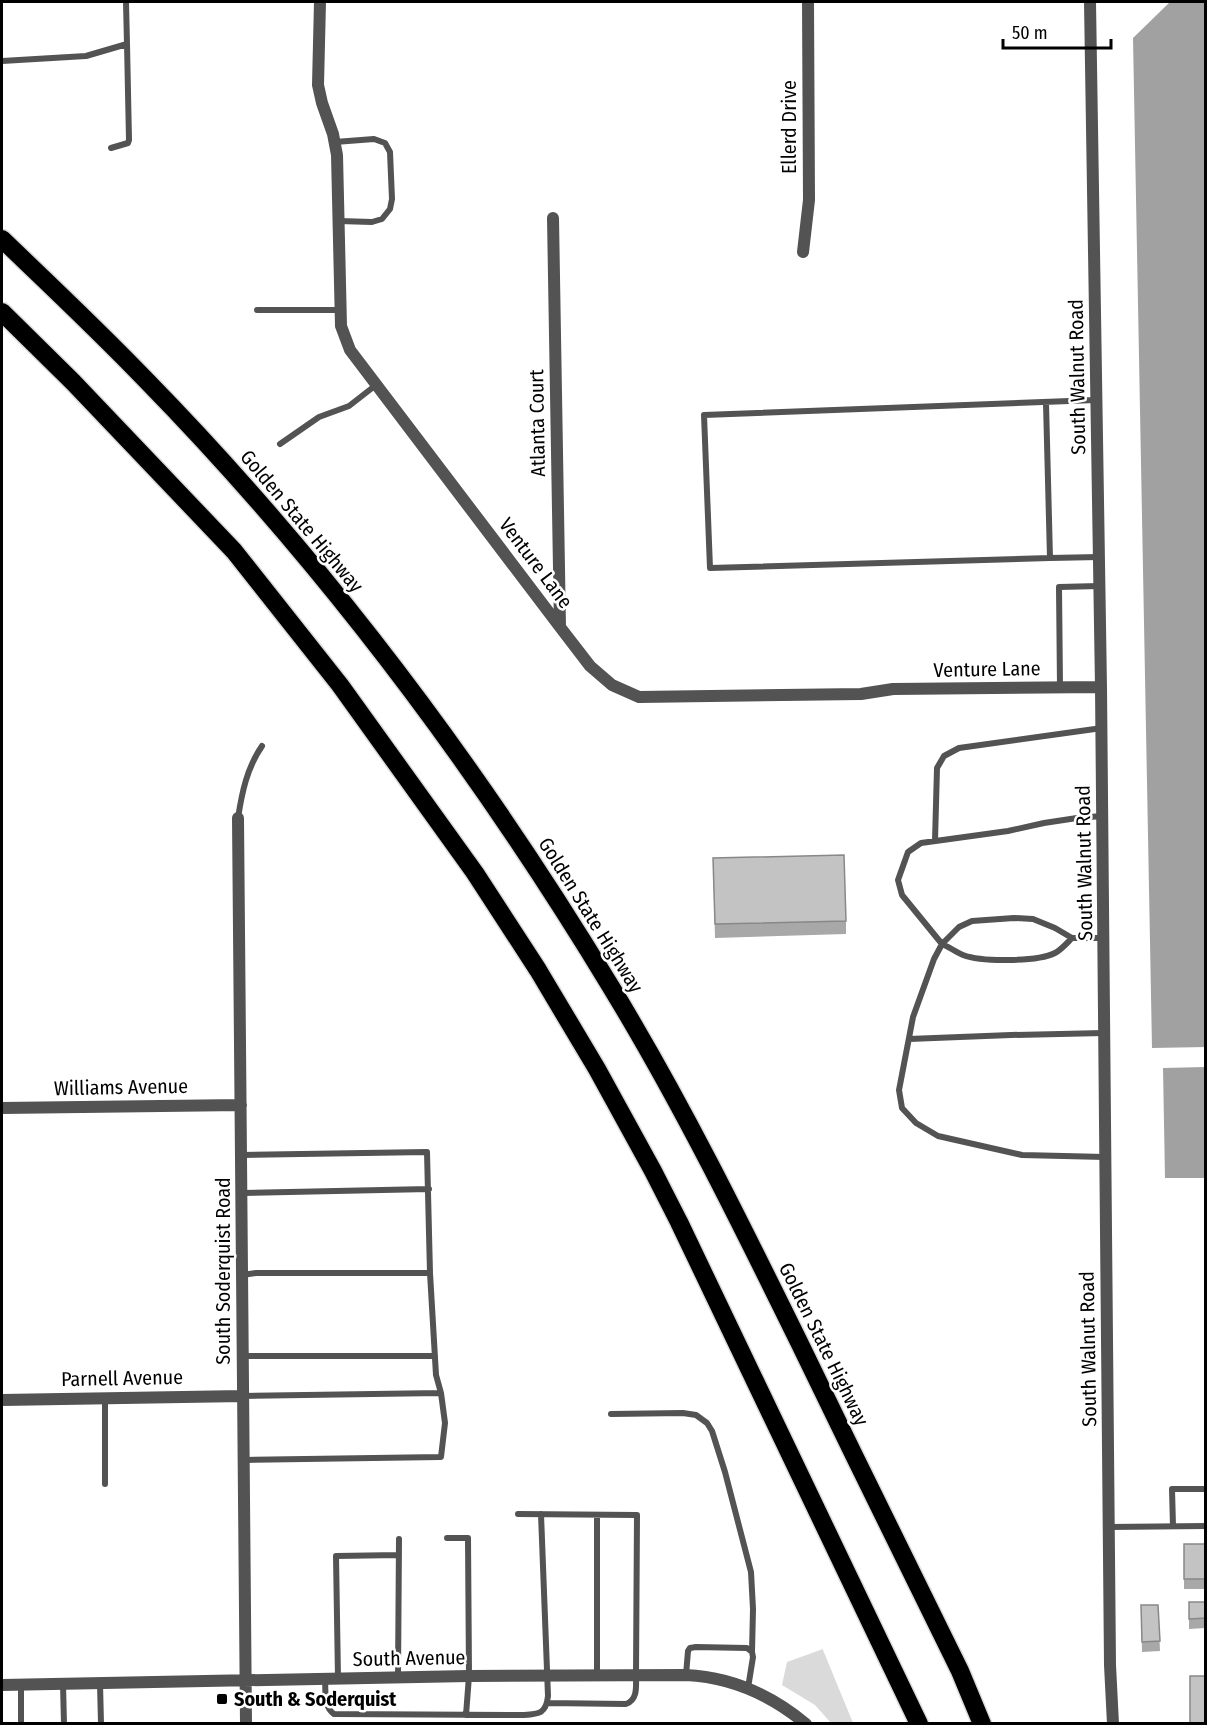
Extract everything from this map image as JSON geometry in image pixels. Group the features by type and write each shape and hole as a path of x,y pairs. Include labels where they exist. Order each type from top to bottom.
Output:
{"highway":[{"name":"Golden State Highway","path":"2,239 146,380 304,556 414,695 484,790 550,888 666,1081 727,1196 960,1671 982,1724"},
{"path":"2,312 80,389 234,551 340,686 476,873 550,990 653,1170 919,1724"}],"street":[{"name":"Venture Lane","path":"320,2 318,85 337,155 341,326 350,350 590,666 612,685 639,697 861,694 893,689 1101,687"},
{"name":"Ellerd Drive","path":"803,252 809,200 808,2"},
{"name":"South Walnut Road","path":"1090,2 1102,728 1110,1665 1113,1724"},
{"name":"Atlanta Court","path":"553,218 560,627"},
{"name":"South Soderquist Road","path":"238,818 246,1724"},
{"name":"Williams Avenue","path":"2,1108 241,1105"},
{"name":"Parnell Avenue","path":"2,1400 243,1396"},
{"name":"South Avenue","path":"2,1685 325,1678 686,1675 709,1677 748,1689 774,1701 806,1724"}],"lane":[{"path":"111,148 128,143 129,140 126,2"},
{"path":"2,61 86,56 127,44"},
{"path":"335,142 374,139 385,143 390,152 392,198 390,209 382,219 372,222 338,221"},
{"path":"257,310 340,310"},
{"path":"280,444 319,417 349,406 376,385"},
{"path":"1096,400 704,415 710,568 1099,556"},
{"path":"1046,403 1050,558"},
{"path":"1060,687 1059,587 1100,586"},
{"path":"935,841 937,768 944,756 959,748 1102,728"},
{"path":"238,818 242,794 253,760 262,746"},
{"path":"1072,938 1055,953 1033,958 981,959 963,955 942,944 902,895 898,880 908,852 921,843 1102,816"},
{"path":"1104,938 1072,938 1056,928 1033,920 1014,918 972,921 959,927 942,944 916,1007 899,1090 902,1108 916,1123 938,1136 1022,1155 1106,1157"},
{"path":"909,1039 1104,1033"},
{"path":"241,1155 427,1152 430,1273 436,1375 445,1423 441,1456 244,1460"},
{"path":"242,1193 429,1190"},
{"path":"242,1275 256,1273 430,1273"},
{"path":"243,1356 435,1356"},
{"path":"243,1396 441,1393"},
{"path":"105,1398 105,1484"},
{"path":"611,1414 683,1413 696,1415 707,1423 712,1431 751,1572 752,1662 748,1689"},
{"path":"1173,1526 1172,1489 1206,1489"},
{"path":"518,1514 637,1515 634,1699 626,1704 547,1703"},
{"path":"325,1678 326,1705 334,1714 540,1713 547,1703 541,1514"},
{"path":"597,1515 597,1676"},
{"path":"1109,1527 1206,1526"},
{"path":"447,1538 468,1538 469,1676 466,1715"},
{"path":"399,1539 399,1677"},
{"path":"338,1678 336,1556 399,1555"},
{"path":"686,1675 690,1648 742,1647 752,1652"},
{"path":"63,1683 64,1724"},
{"path":"100,1683 101,1724"},
{"path":"21,1684 21,1724"}],"shaded area":[{"path":"1170,2 1206,2 1206,1047 1152,1048 1133,38"},
{"path":"1205,1067 1205,1178 1165,1178 1163,1068"},
{"path":"823,1649 853,1723 831,1723 815,1705 782,1685 787,1662"}],"building":[{"path":"844,855 846,921 715,924 713,858"},
{"path":"1184,1544 1206,1544 1206,1579 1184,1579"},
{"path":"1189,1602 1206,1602 1206,1618 1189,1619"},
{"path":"1141,1605 1158,1605 1160,1641 1142,1642"},
{"path":"1190,1676 1206,1676 1206,1724 1190,1724"}],"place":[{"name":"South & Soderquist","path":"222,1699"}]}
